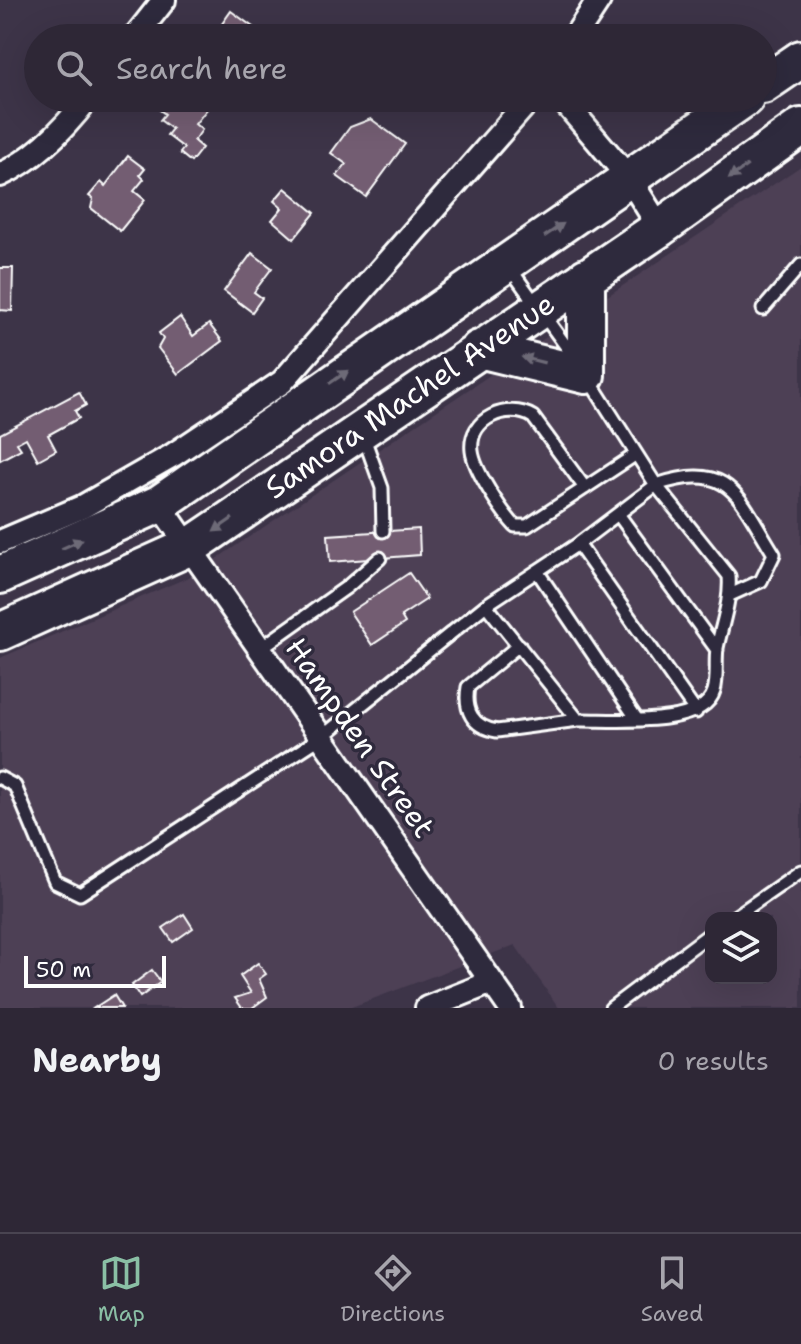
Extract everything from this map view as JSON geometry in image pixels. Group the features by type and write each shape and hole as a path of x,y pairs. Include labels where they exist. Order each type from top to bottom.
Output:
{"highway":[{"path":"777,75 799,59"},
{"name":"Samora Machel Avenue","path":"0,575 159,504 725,112"},
{"name":"Samora Machel Avenue","path":"0,632 191,546 660,228 801,127"},
{"path":"479,349 586,375 586,277"}],"street":[{"path":"145,24 164,0"},
{"path":"583,24 599,0"},
{"path":"0,175 21,166 77,112"},
{"path":"0,542 108,492 173,455 282,382 519,112"},
{"path":"573,112 629,178 660,228"},
{"name":"Hampden Street","path":"159,504 510,1008"},
{"path":"427,1008 492,982"}],"lane":[{"path":"506,263 586,375 656,485 729,576 730,595 717,650 714,691 707,705 679,717 578,720 497,731 486,729 473,720 465,705 468,687 519,645"},
{"path":"763,309 801,265"},
{"path":"585,488 533,417 521,410 505,410 482,422 472,439 472,453 503,513 515,526 527,526 585,488 635,455"},
{"path":"361,430 382,488 383,531"},
{"path":"0,778 15,786 55,882 80,894 323,736 486,605 578,544 656,485 687,475 716,478 734,491 774,554 761,581 730,595"},
{"path":"618,514 717,650"},
{"path":"578,544 696,712"},
{"path":"261,648 347,587 380,558"},
{"path":"537,571 636,718"},
{"path":"486,605 578,720"},
{"path":"742,912 801,871"},
{"path":"611,1008 705,938"}],"shaded area":[{"path":"801,166 801,1008 559,1008 515,945 349,1008 0,1008 0,658 191,576"}],"building":[{"path":"231,11 249,24 222,24"},
{"path":"162,112 205,112 195,124 202,130 194,141 202,148 191,162 180,153 184,148 167,135 172,129 160,120 165,114"},
{"path":"371,119 405,144 366,197 337,176 346,164 331,153 350,127"},
{"path":"128,156 145,169 140,175 144,179 134,191 145,200 120,231 91,208 93,199 89,196 101,182 105,186"},
{"path":"285,188 315,213 294,239 272,220 282,208 274,201"},
{"path":"252,253 272,268 254,292 262,298 252,312 224,291"},
{"path":"0,268 13,268 12,311 0,310"},
{"path":"180,317 193,336 209,324 222,341 178,374 158,348 163,339 159,333"},
{"path":"79,392 86,405 75,411 79,418 48,435 56,450 38,460 26,438 17,443 21,449 0,460 0,434"},
{"path":"419,529 420,555 330,562 328,535"},
{"path":"409,573 427,599 401,616 405,623 372,645 350,612"},
{"path":"184,914 193,928 173,942 163,928"},
{"path":"258,963 266,974 259,979 267,997 252,1008 242,1008 235,998 251,993 240,976"},
{"path":"152,970 161,982 140,997 132,985"},
{"path":"114,995 122,1008 94,1008"}]}
